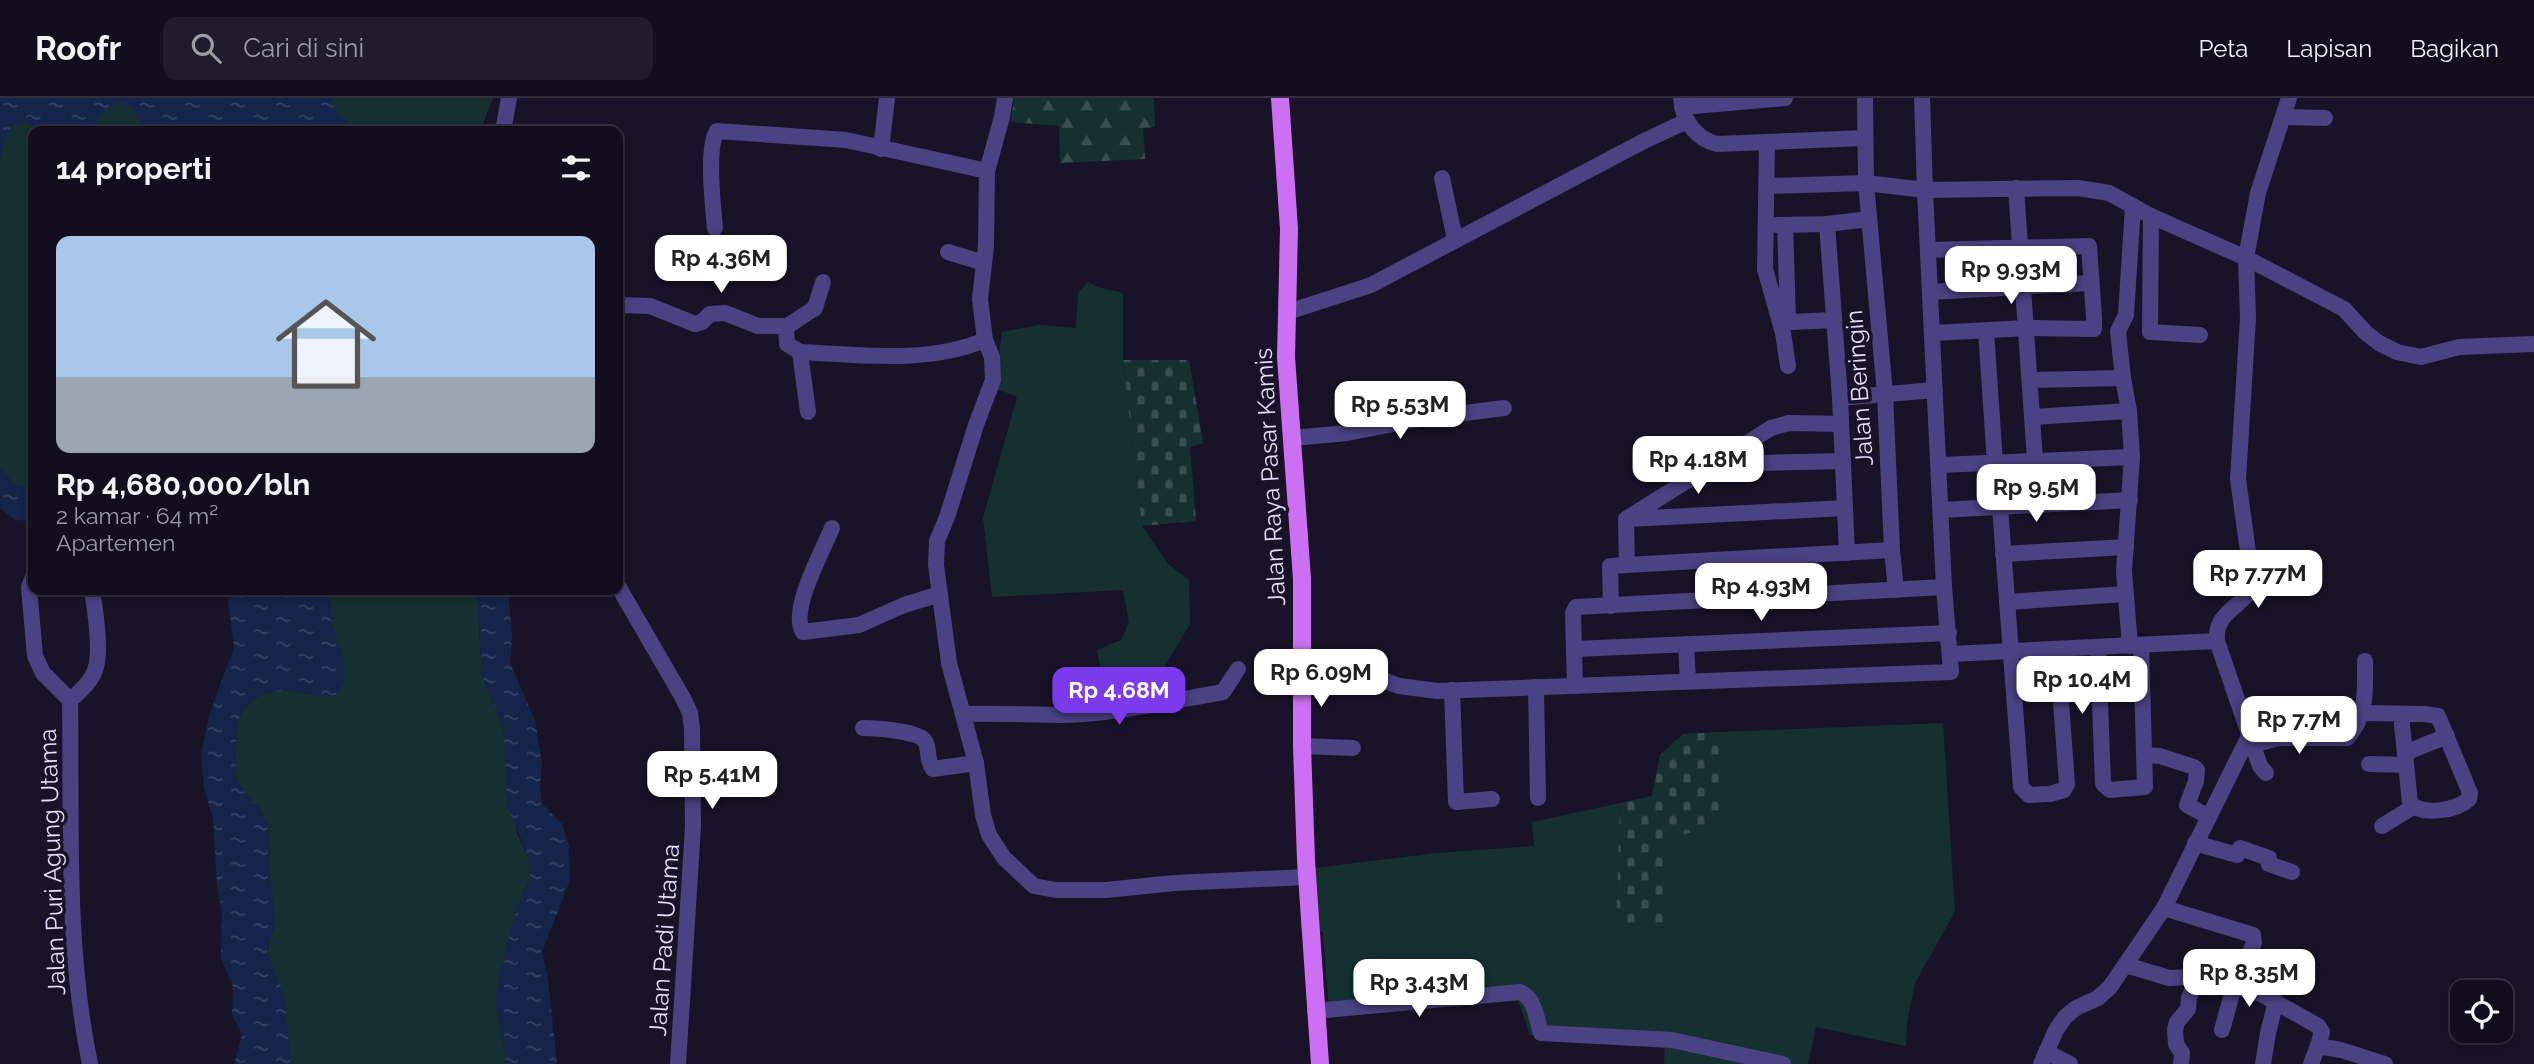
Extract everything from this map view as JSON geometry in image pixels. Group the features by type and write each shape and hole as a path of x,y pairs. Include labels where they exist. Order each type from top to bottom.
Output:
{"main road":[{"name":"Jalan Raya Pasar Kamis","path":"1280,98 1289,229 1286,357 1301,579 1302,746 1307,877 1320,1064"}],"street":[{"path":"504,126 509,98"},
{"path":"881,149 887,98"},
{"path":"1005,98 987,171 987,226 979,299 985,340 992,357 993,380 937,541 940,594 949,663 976,763 983,815 989,835 1004,858 1034,886 1056,890 1106,890 1174,883 1307,877"},
{"path":"1288,312 1370,285 1644,141 1683,109 1785,98"},
{"name":"Jalan Beringin","path":"1865,98 1866,183 1885,394 1896,590"},
{"path":"1301,666 1372,676 1414,689 1452,690 1951,671 1944,587 1922,98"},
{"path":"2266,773 2260,766 2217,641 2217,625 2253,588 2238,479 2248,318 2246,258 2258,193 2289,98"},
{"path":"1683,109 1700,138 1717,144 1865,138"},
{"path":"2283,117 2325,118"},
{"path":"715,228 712,156 713,138 717,131 846,140 987,171"},
{"path":"1767,142 1765,269 1783,334 1788,366"},
{"path":"1442,178 1455,239"},
{"path":"1767,186 1866,183 1925,190 2096,190 2246,258 2344,309 2365,332 2397,352 2421,357 2459,347 2534,344"},
{"path":"2016,188 2035,460"},
{"path":"2098,647 2105,788 2123,790 2145,786 2136,645 2125,594 2132,457 2118,331 2126,315 2133,206"},
{"path":"2151,216 2150,332 2200,335"},
{"path":"1764,226 1827,224 1869,219"},
{"path":"1827,224 1840,398 1847,553"},
{"path":"1784,225 1788,318 1792,322 1834,320"},
{"path":"1928,250 2089,246 2094,329"},
{"path":"948,252 984,263"},
{"path":"623,305 650,306 695,324 702,322 710,314 725,313 758,326 786,327 815,308 823,282"},
{"path":"1930,292 2090,283"},
{"path":"786,327 787,344 800,352 932,354 985,340"},
{"path":"1933,333 2027,328 2118,331"},
{"path":"1986,331 1995,463"},
{"path":"800,352 808,412"},
{"path":"2030,380 2123,378"},
{"path":"1840,398 1935,390"},
{"path":"1293,438 1347,433 1419,419 1504,408"},
{"path":"2032,417 2129,411"},
{"path":"1626,520 1779,425 1841,424"},
{"path":"1939,465 2132,457"},
{"path":"1717,464 1843,461"},
{"path":"1941,510 2130,500"},
{"path":"2000,507 2021,787 2029,794 2062,792 2067,785 2057,649"},
{"path":"1626,520 1845,508"},
{"path":"1626,520 1627,565"},
{"path":"832,528 802,598 800,626 803,632 859,625 904,605 940,594"},
{"path":"2003,554 2126,547"},
{"path":"1611,606 1610,566 1892,550"},
{"path":"1575,686 1573,610 1576,607 1944,587"},
{"path":"2007,602 2125,594"},
{"name":"Jalan Puri Agung Utama","path":"30,595 35,656 43,673 70,700 70,846 74,948 81,1015 90,1064"},
{"name":"Jalan Puri Agung Utama","path":"70,700 82,691 96,669 97,636 93,595"},
{"name":"Jalan Padi Utama","path":"623,595 683,698 692,729 693,827 678,1064"},
{"path":"1574,649 1949,633"},
{"path":"1951,653 2217,641"},
{"path":"1686,644 1688,681"},
{"path":"2252,740 2347,738 2363,713 2365,661"},
{"path":"964,714 1063,715 1148,705 1223,692 1238,669"},
{"path":"1536,687 1538,798"},
{"path":"1452,690 1456,802 1492,799"},
{"path":"2363,713 2433,714 2440,720 2470,793 2469,799 2463,804 2439,809 2418,809 2410,803 2401,715"},
{"path":"863,727 889,729 921,737 926,742 928,761 933,769 976,763"},
{"path":"2369,764 2405,759 2447,736"},
{"path":"2070,1064 2043,1058 2056,1030 2076,1008 2098,998 2126,965 2164,908 2195,843 2252,740"},
{"path":"1302,746 1353,748"},
{"path":"2144,754 2194,767 2197,770 2196,781 2187,805 2209,817"},
{"path":"2382,826 2413,807"},
{"path":"2195,843 2237,855 2241,848 2269,858 2269,864 2292,872"},
{"path":"2164,908 2253,935 2254,943 2234,988 2222,1030"},
{"path":"2126,965 2169,978 2197,977 2261,993 2276,1001 2321,1029 2311,1064"},
{"path":"2181,1064 2182,1054 2176,1044 2175,1030 2177,1022 2188,1009 2197,977"},
{"path":"1315,1011 1520,992 1529,998 1541,1033 1672,1040 1783,1064"},
{"path":"2263,1064 2267,1032 2276,1001"},
{"path":"2318,1046 2341,1050 2385,1064"}],"green space":[{"path":"0,98 493,98 482,126 28,126 28,486 17,486 0,469"},
{"path":"1014,98 1154,98 1155,127 1143,128 1145,159 1060,163 1059,126 1011,122"},
{"path":"1088,282 1123,293 1123,360 1142,526 1168,564 1189,580 1190,624 1166,664 1167,698 1107,702 1097,650 1121,640 1129,622 1123,590 992,597 983,518 1017,397 995,388 1002,332 1039,325 1076,328 1078,293"},
{"path":"1123,360 1189,360 1203,443 1190,447 1196,521 1142,526"},
{"path":"328,595 477,595 482,676 503,727 517,833 528,856 530,877 517,909 496,999 506,1064 291,1064 267,951 275,923 269,870 268,824 257,805 241,788 235,774 237,726 242,711 261,694 291,690 320,697 344,661 331,624 331,606"},
{"path":"1943,723 1955,912 1915,983 1907,1022 1906,1046 1816,1027 1808,1064 1664,1064 1665,1042 1530,1035 1517,997 1329,1012 1323,932 1301,931 1298,870 1437,853 1534,846 1532,822 1620,803 1616,923 1668,928 1662,840 1719,824 1719,732"},
{"path":"1719,732 1719,824 1662,841 1669,928 1616,923 1620,803 1652,796 1660,755 1683,734"}],"water":[{"path":"0,98 330,98 335,110 353,126 141,126 134,110 122,102 104,112 96,126 33,126 27,122 12,126 4,142 0,165"},
{"path":"0,469 17,486 28,486 28,521 15,520 0,508"},
{"path":"228,595 328,595 331,606 331,624 344,661 344,683 337,695 320,697 291,690 261,694 242,711 237,726 235,774 241,788 257,805 268,824 269,870 275,923 267,951 284,996 291,1064 234,1064 242,1035 232,1015 233,987 221,958 222,912 217,884 213,818 204,789 201,754 210,712 234,648"},
{"path":"477,595 508,595 512,636 510,663 535,720 542,763 542,804 562,824 569,846 570,880 542,952 548,979 557,1064 506,1064 496,999 501,966 517,909 530,877 528,856 507,806 503,727 482,676"}]}
